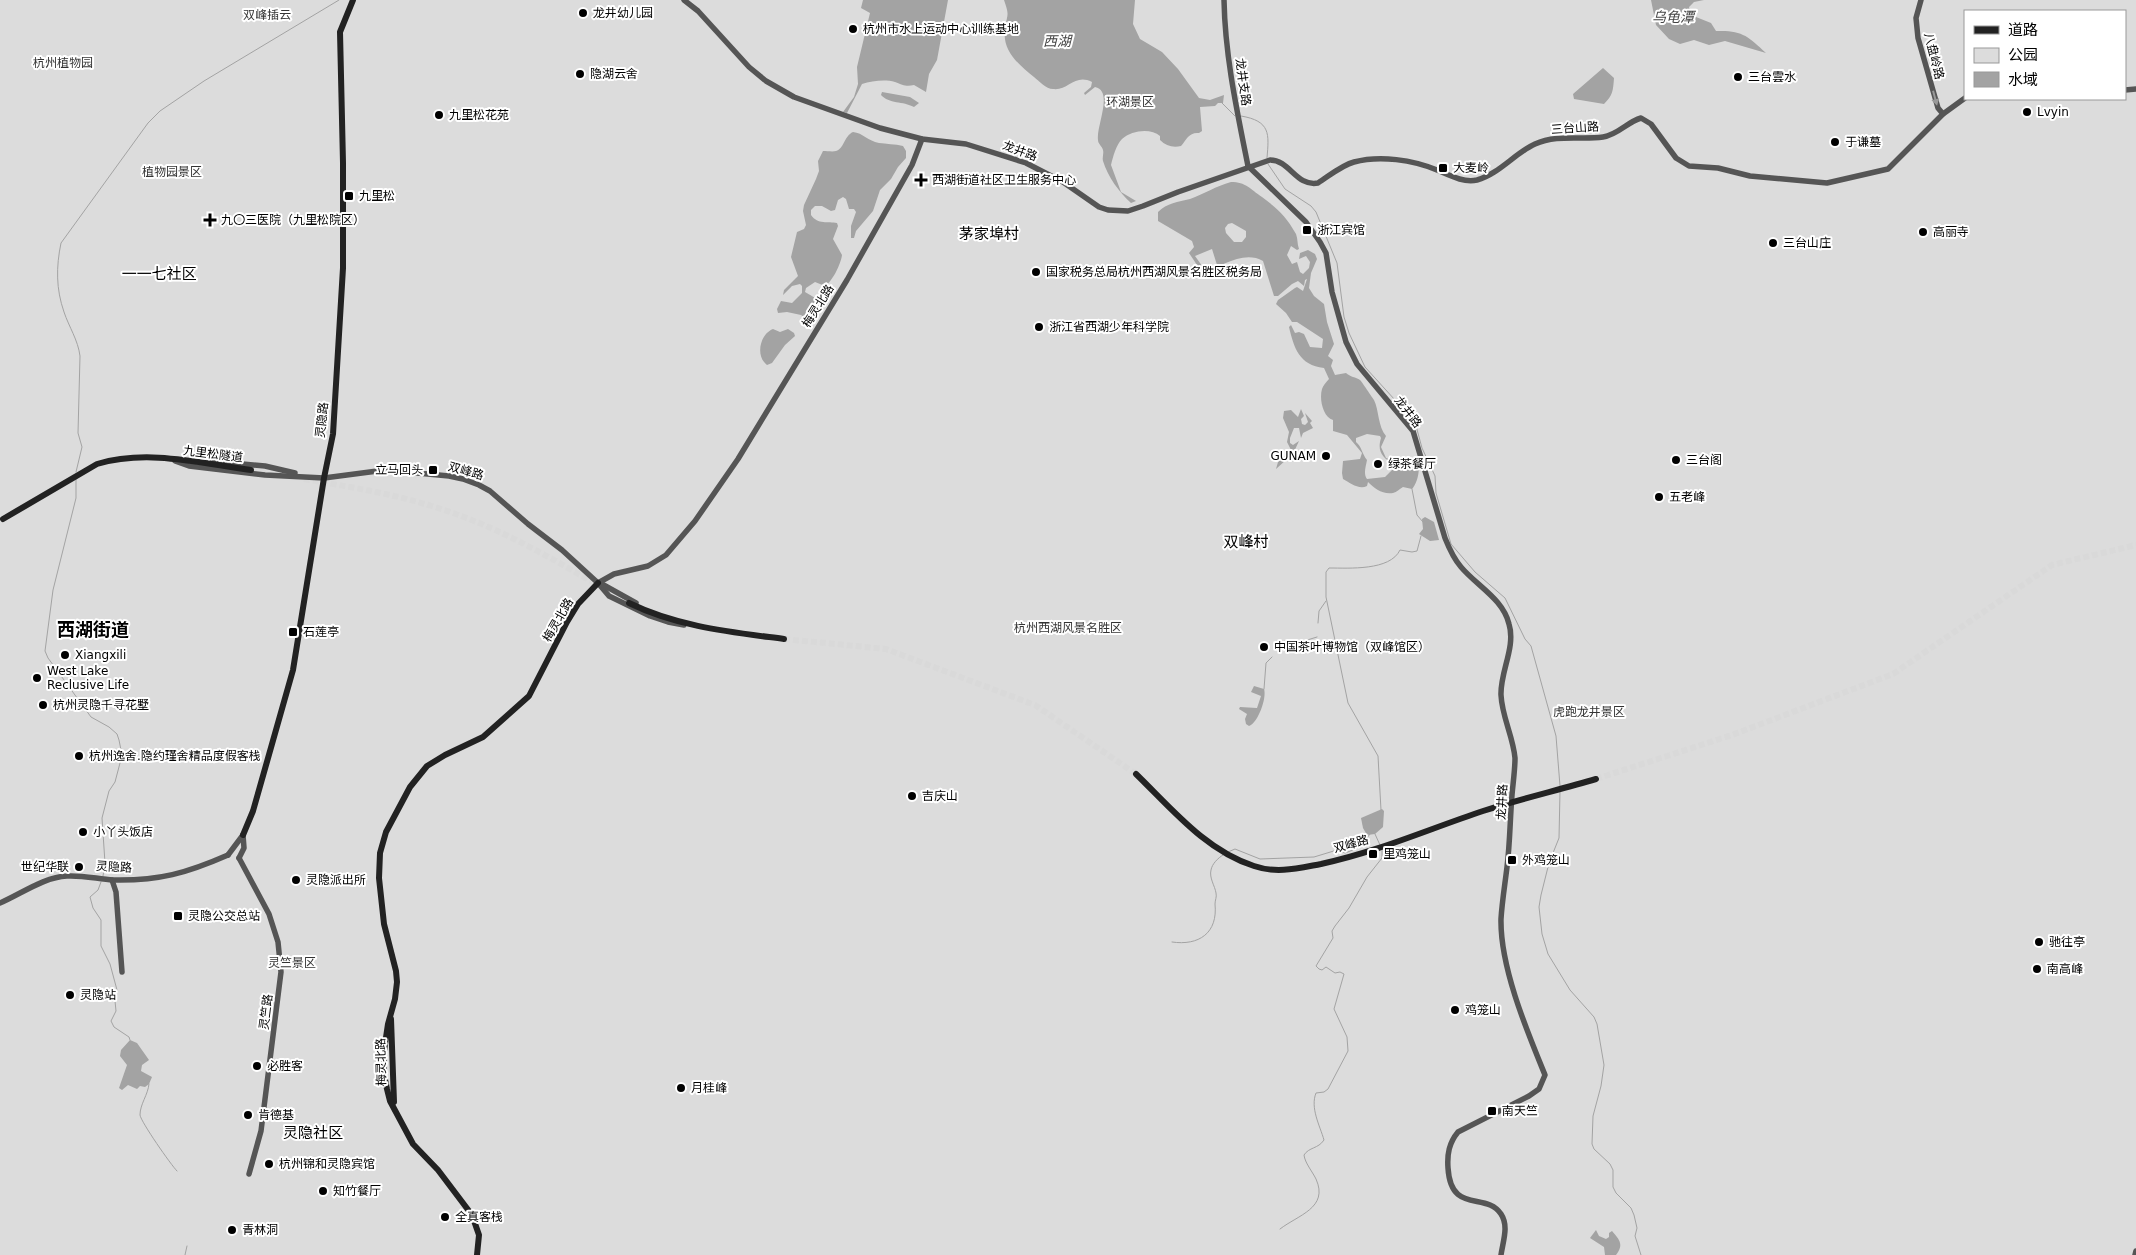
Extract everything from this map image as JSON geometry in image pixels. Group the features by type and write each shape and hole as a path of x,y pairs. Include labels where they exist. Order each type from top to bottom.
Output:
{"main road":[{"name":"灵隐路","path":"243,835 253,811 293,670 324,478 333,434 343,268 340,32 353,0"},
{"name":"九里松隧道","path":"3,519 97,464 114,459 146,456 251,470"},
{"name":"梅灵北路","path":"477,1253 476,1237 468,1215 442,1176 413,1144 386,1089 383,1062 386,1037 395,999 396,971 384,924 379,878 380,853 386,832 410,787 427,766 483,737 529,696 567,622 578,604 598,582"},
{"path":"629,603 654,614 696,625 784,639"},
{"name":"双峰路","path":"1136,774 1193,829 1224,854 1264,869 1293,870 1351,857 1512,802 1596,779"}],"street":[{"name":"龙井路","path":"684,0 698,11 739,58 766,81 782,91 841,116 922,138 966,144 1026,163 1063,182 1099,207 1112,211 1128,211 1248,166 1306,222 1320,242 1326,253 1338,321 1357,364 1413,431 1445,538 1451,552 1461,567 1495,600 1508,619 1511,637 1502,680 1501,695 1502,709 1515,757 1509,845 1501,920 1504,946 1525,1028 1545,1075 1539,1089 1530,1096 1458,1132 1453,1138 1448,1158 1449,1179 1455,1192 1465,1198 1493,1207 1501,1214 1505,1227 1501,1255"},
{"name":"龙井支路","path":"1224,0 1224,21 1238,116 1248,166"},
{"name":"八盘岭路","path":"1920,0 1916,18 1918,38 1938,108 1943,114"},
{"name":"三台山路","path":"1248,166 1267,161 1278,161 1297,178 1312,184 1318,183 1353,162 1379,158 1426,165 1463,180 1477,180 1535,144 1565,137 1604,137 1641,118 1651,124 1676,158 1689,166 1718,168 1750,176 1827,184 1888,169 1943,114 1964,99"},
{"name":"梅灵北路","path":"598,582 614,574 648,566 666,555 695,521 738,459 847,280 912,165 922,138"},
{"path":"173,460 193,459 265,466 324,478"},
{"path":"173,460 189,466 265,476 324,478"},
{"name":"双峰路","path":"324,478 385,470 449,476 479,485 562,550 598,582 610,596 650,616 668,622 696,625"},
{"path":"243,835 244,848 239,858 228,855 243,835"},
{"name":"灵隐路","path":"0,903 51,878 67,876 110,880 147,880 192,871 228,855"},
{"name":"灵竺路","path":"239,858 269,914 278,942 281,972 261,1131 249,1174"},
{"path":"110,880 116,892 122,972"},
{"path":"2135,1255 2136,1251"}],"green space":[{"name":"虎跑龙井景区","path":"0,0 2136,0 2136,1255 0,1255"}],"water":[{"path":"863,0 948,0 937,60 929,74 926,92 914,85 909,86 891,81 862,84 847,113 843,112 854,97 858,84 857,67 870,13 861,8"},
{"name":"西湖","path":"1004,0 1135,0 1133,24 1140,39 1162,52 1178,69 1199,98 1210,100 1224,95 1223,103 1218,103 1215,106 1200,107 1202,131 1190,135 1181,146 1167,145 1160,140 1160,136 1156,133 1147,131 1136,132 1122,139 1116,148 1111,165 1121,192 1136,201 1131,203 1122,194 1114,184 1103,161 1103,150 1098,140 1104,102 1101,90 1095,87 1085,95 1084,93 1091,87 1092,82 1086,80 1076,81 1058,89 1050,89 1023,68 1013,57 1006,45 1007,12"},
{"name":"乌龟潭","path":"1651,0 1704,0 1694,2 1689,7 1691,15 1711,23 1716,31 1744,35 1766,53 1725,41 1709,45 1694,40 1680,44 1669,39 1656,25"},
{"path":"1603,68 1614,78 1612,92 1607,101 1604,104 1574,99 1573,94"},
{"path":"882,92 910,97 919,103 914,107 892,101 884,98 881,95"},
{"path":"853,132 875,142 903,146 906,151 906,158 891,179 880,190 873,211 856,231 854,238 851,238 851,226 856,212 854,209 849,209 846,199 843,197 838,200 835,210 831,211 822,206 815,206 811,210 811,215 817,220 837,223 838,226 833,239 842,255 840,263 828,284 825,286 815,282 806,288 805,292 822,302 823,306 811,322 801,315 787,312 778,313 777,309 781,301 792,303 802,293 802,286 800,284 792,286 783,295 784,290 798,276 791,257 797,232 804,229 806,225 803,211 804,205 819,171 818,161 823,151 839,150"},
{"path":"1236,182 1248,186 1281,213 1296,234 1299,249 1297,250 1291,246 1287,255 1292,264 1297,262 1300,272 1303,274 1309,268 1310,262 1306,256 1299,259 1300,253 1308,250 1315,254 1317,259 1311,273 1309,288 1314,296 1324,304 1334,344 1328,356 1333,360 1331,366 1335,375 1346,373 1360,380 1374,400 1381,428 1386,436 1381,447 1386,458 1398,462 1400,458 1411,459 1418,464 1418,475 1412,489 1403,487 1394,493 1386,493 1376,489 1368,482 1367,486 1361,487 1355,486 1343,479 1343,461 1360,459 1362,453 1347,435 1333,431 1333,420 1324,412 1321,398 1322,388 1329,379 1324,368 1309,363 1299,354 1289,327 1291,325 1295,333 1304,334 1310,347 1322,348 1323,339 1297,322 1292,322 1276,304 1278,300 1297,287 1303,291 1307,279 1304,286 1298,281 1278,296 1274,296 1263,261 1248,257 1225,263 1203,274 1189,253 1194,247 1192,241 1158,221 1158,212 1165,207","holes":["1232,223 1246,231 1246,237 1242,242 1234,242 1226,233 1225,228 1228,224","1212,249 1217,265 1205,270 1195,256","1367,434 1380,436 1380,450 1386,459 1394,464 1394,468 1385,477 1367,479 1365,472 1367,460 1356,442 1356,438"]},
{"path":"773,329 780,332 788,329 795,336 785,345 772,363 767,365 763,361 760,351 762,340"},
{"path":"1301,409 1304,416 1301,419 1302,424 1305,425 1308,422 1305,413 1312,421 1310,423 1313,428 1303,433 1301,438 1299,428 1294,428 1290,443 1293,445 1299,441 1292,456 1294,462 1287,459 1276,469 1278,462 1291,450 1287,442 1289,432 1283,418 1284,411 1291,410 1298,417"},
{"path":"1425,517 1434,522 1439,540 1430,541 1419,534 1423,529 1422,519"},
{"path":"1254,686 1264,689 1265,693 1261,710 1256,720 1249,726 1246,724 1245,719 1247,714 1239,709 1240,707 1257,708 1261,696 1251,692"},
{"path":"1382,809 1384,811 1383,827 1375,834 1367,835 1361,818"},
{"path":"130,1040 137,1043 149,1060 142,1065 141,1071 152,1077 149,1084 145,1087 140,1086 137,1089 128,1085 122,1090 119,1088 127,1065 120,1056 121,1050"},
{"path":"1596,1230 1599,1236 1606,1239 1612,1231 1615,1234 1620,1245 1616,1255 1605,1255 1604,1247 1590,1238"}],"waterway":[{"path":"76,472 82,447 78,433 80,356 59,295 58,261 61,243 148,123 160,111 204,81 339,0"},
{"path":"1222,103 1235,116"},
{"path":"1241,116 1251,118 1263,125 1268,135 1267,158"},
{"path":"1268,164 1285,189 1311,206 1316,212 1337,263 1344,317 1349,333 1365,367 1415,422 1422,448 1435,476 1436,493 1451,544 1475,572 1505,598 1525,639 1531,646 1556,736 1560,786"},
{"path":"76,479 76,498 53,590 45,651 48,658 91,717 109,727 117,734 119,740 121,750 120,763 115,782 109,791 102,818 105,863 103,876"},
{"path":"1412,489 1417,515 1423,522"},
{"path":"1381,810 1378,756 1348,703 1326,597 1326,572 1329,568 1368,567 1388,562 1400,550 1417,551 1421,536"},
{"path":"1318,623 1319,611 1326,601"},
{"path":"1285,641 1304,641 1317,637"},
{"path":"1264,689 1266,663 1272,657"},
{"path":"1560,792 1559,838 1549,863 1539,907 1542,934 1548,954 1570,990 1594,1017 1597,1024 1604,1065 1593,1116 1592,1144 1594,1149 1610,1164 1613,1170 1613,1187 1616,1193 1631,1208 1637,1228 1635,1236 1641,1255"},
{"path":"1228,852 1235,849 1260,859 1314,857 1337,850 1345,853 1353,850 1363,843 1370,834"},
{"path":"1375,834 1380,845"},
{"path":"1280,1229 1310,1210 1318,1197 1319,1189 1316,1179 1304,1155 1324,1140 1316,1117 1314,1099 1316,1093 1324,1092 1328,1089 1348,1051 1347,1037 1334,1009 1344,974 1340,972 1335,973 1326,967 1322,970 1316,966 1333,938 1332,931 1335,926 1349,908 1367,877 1382,858 1382,849"},
{"path":"1172,942 1191,942 1205,935 1210,930 1215,914 1216,896 1211,870 1216,861 1223,855"},
{"path":"101,882 98,890 90,897 93,908 101,920 101,946 110,964 117,990 116,1011 111,1021 114,1027 129,1037 130,1040"},
{"path":"149,1084 140,1115 177,1171"},
{"path":"185,1255 187,1246"}],"tunnel":[{"path":"251,470 269,473"},
{"path":"304,479 390,495 466,518 538,551 629,603"},
{"path":"1596,779 1732,735 1893,674 2052,565 2136,545"},
{"path":"784,639 886,649 1035,705 1136,774"}],"place":[{"name":"龙井幼儿园","path":"583,13"},
{"name":"杭州市水上运动中心训练基地","path":"853,29"},
{"name":"隐湖云舍","path":"580,74"},
{"name":"三台雲水","path":"1738,77"},
{"name":"Lvyin","path":"2027,112"},
{"name":"九里松花苑","path":"439,115"},
{"name":"于谦墓","path":"1835,142"},
{"name":"大麦岭","path":"1443,168"},
{"name":"西湖街道社区卫生服务中心","path":"921,180"},
{"name":"九里松","path":"349,196"},
{"name":"九〇三医院（九里松院区）","path":"210,220"},
{"name":"浙江宾馆","path":"1307,230"},
{"name":"高丽寺","path":"1923,232"},
{"name":"三台山庄","path":"1773,243"},
{"name":"国家税务总局杭州西湖风景名胜区税务局","path":"1036,272"},
{"name":"浙江省西湖少年科学院","path":"1039,327"},
{"name":"GUNAM","path":"1326,456"},
{"name":"三台阁","path":"1676,460"},
{"name":"绿茶餐厅","path":"1378,464"},
{"name":"立马回头","path":"433,470"},
{"name":"五老峰","path":"1659,497"},
{"name":"石莲亭","path":"293,632"},
{"name":"中国茶叶博物馆（双峰馆区）","path":"1264,647"},
{"name":"Xiangxili","path":"65,655"},
{"name":"West Lake Reclusive Life","path":"37,678"},
{"name":"杭州灵隐千寻花墅","path":"43,705"},
{"name":"杭州逸舍.隐约瑾舍精品度假客栈","path":"79,756"},
{"name":"吉庆山","path":"912,796"},
{"name":"小丫头饭店","path":"83,832"},
{"name":"里鸡笼山","path":"1373,854"},
{"name":"外鸡笼山","path":"1512,860"},
{"name":"世纪华联","path":"79,867"},
{"name":"灵隐派出所","path":"296,880"},
{"name":"灵隐公交总站","path":"178,916"},
{"name":"驰往亭","path":"2039,942"},
{"name":"南高峰","path":"2037,969"},
{"name":"灵隐站","path":"70,995"},
{"name":"鸡笼山","path":"1455,1010"},
{"name":"必胜客","path":"257,1066"},
{"name":"月桂峰","path":"681,1088"},
{"name":"南天竺","path":"1492,1111"},
{"name":"肯德基","path":"248,1115"},
{"name":"杭州锦和灵隐宾馆","path":"269,1164"},
{"name":"知竹餐厅","path":"323,1191"},
{"name":"全真客栈","path":"445,1217"},
{"name":"青林洞","path":"232,1230"}],"district":[{"name":"茅家埠村","path":"989,234"},
{"name":"一一七社区","path":"159,274"},
{"name":"双峰村","path":"1246,542"},
{"name":"西湖街道","path":"93,629"},
{"name":"灵隐社区","path":"313,1133"}],"park label":[{"name":"双峰插云","path":"267,15"},
{"name":"杭州植物园","path":"63,63"},
{"name":"环湖景区","path":"1130,102"},
{"name":"植物园景区","path":"172,172"},
{"name":"杭州西湖风景名胜区","path":"1068,628"},
{"name":"灵竺景区","path":"292,963"}]}
